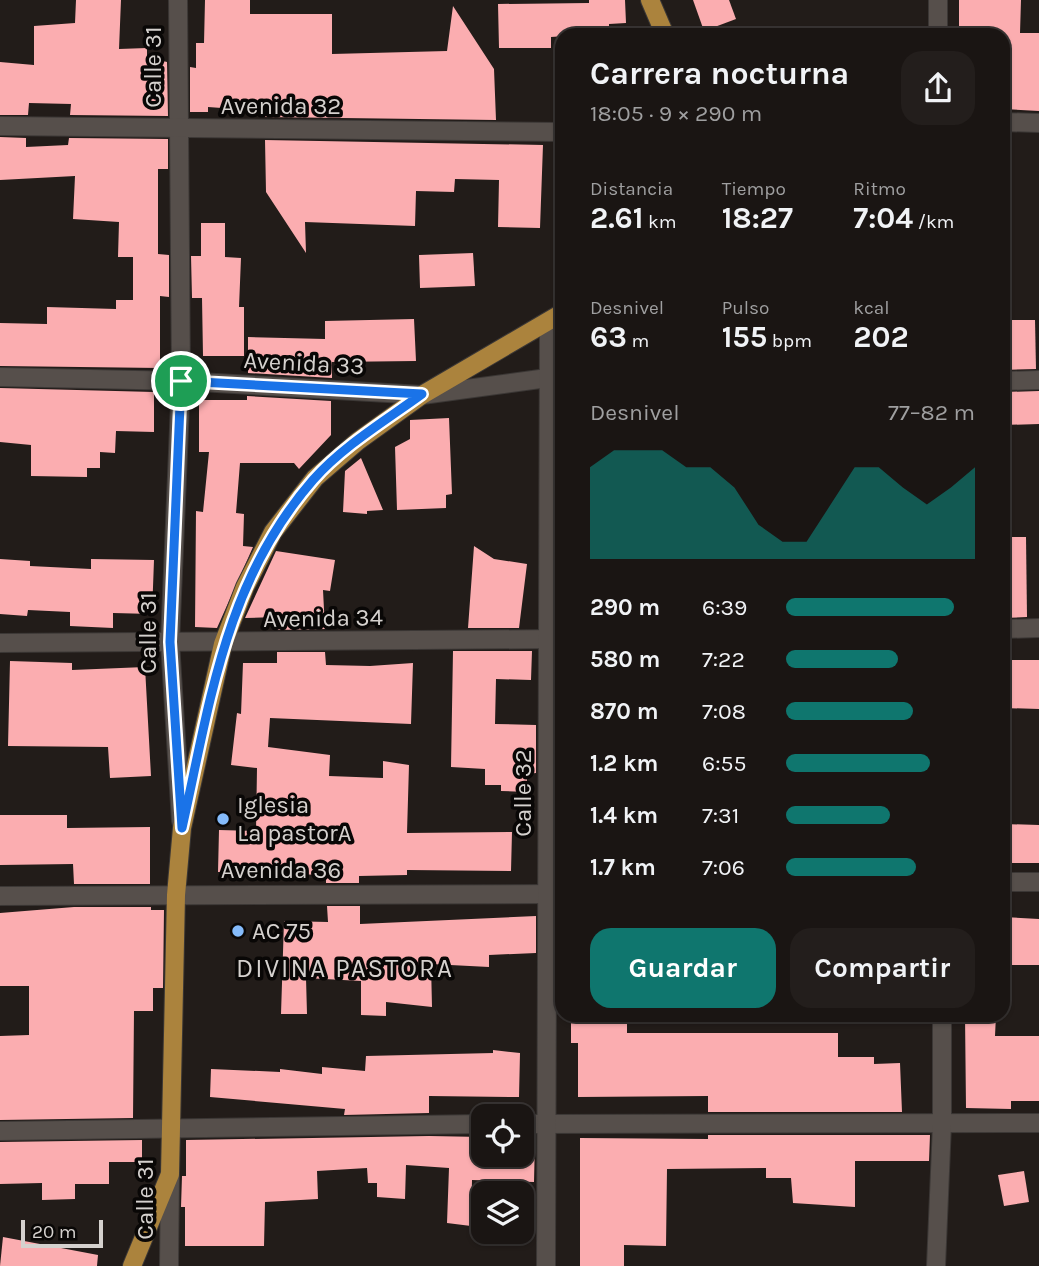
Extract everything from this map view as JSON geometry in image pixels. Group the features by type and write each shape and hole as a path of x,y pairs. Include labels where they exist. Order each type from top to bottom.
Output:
{"main road":[{"path":"650,0 662,28"},
{"name":"Calle 32","path":"182,828 223,644 244,587 272,532 306,489 358,441 422,394 555,317"},
{"name":"Calle 31","path":"170,1174 176,895 182,828"},
{"path":"132,1266 170,1174"}],"street":[{"name":"Calle 31","path":"178,0 181,381 170,642 182,828"},
{"path":"938,0 938,28"},
{"path":"1010,122 1039,123"},
{"name":"Avenida 32","path":"0,126 555,132"},
{"name":"Calle 32","path":"546,1266 546,1124 554,894 555,317"},
{"name":"Avenida 33","path":"0,377 181,381 422,394 555,376"},
{"path":"1010,382 1039,380"},
{"path":"1010,629 1039,628"},
{"name":"Avenida 34","path":"0,643 223,644 555,640"},
{"path":"1010,882 1039,882"},
{"name":"Avenida 36","path":"0,896 554,894"},
{"path":"936,1266 942,1124 942,1022"},
{"path":"0,1130 471,1124"},
{"path":"534,1124 1039,1124"},
{"name":"Calle 31","path":"169,1266 170,1174"}],"building":[{"path":"76,0 121,0 119,49 147,48 147,57 167,62 168,116 70,115 71,104 29,103 28,115 0,115 0,62 34,65 34,26 75,23"},
{"path":"205,0 250,0 250,14 332,14 332,54 447,51 453,6 494,69 496,120 265,117 264,111 208,107 208,112 190,112 190,67 196,68 196,43 204,43"},
{"path":"589,0 625,0 626,23 609,24 609,28 555,28 555,37 551,37 551,48 499,48 498,4 589,3"},
{"path":"693,0 729,0 736,19 712,28 703,28"},
{"path":"959,0 1021,0 1020,33 1039,33 1039,111 1010,109 1010,28 959,28"},
{"path":"0,137 26,138 26,147 68,145 69,138 168,139 168,169 158,169 158,254 169,255 169,297 160,296 160,368 0,366 0,323 47,324 47,307 116,309 116,300 133,300 133,257 118,257 119,222 73,219 75,176 0,180"},
{"path":"265,140 543,145 540,228 498,227 499,180 455,179 454,192 416,191 415,226 305,222 306,253 266,192"},
{"path":"201,223 225,223 225,257 241,258 239,307 244,307 244,356 203,356 202,298 192,298 191,256 201,256"},
{"path":"473,253 475,286 420,288 419,255"},
{"path":"414,319 416,361 332,362 332,378 248,373 248,337 325,339 325,321"},
{"path":"1010,320 1035,320 1036,369 1010,370"},
{"path":"0,388 154,392 154,432 116,431 115,453 100,452 100,468 87,468 87,477 31,476 31,445 0,442"},
{"path":"1039,391 1039,424 1010,425 1010,392"},
{"path":"247,396 331,401 331,435 299,469 294,463 240,463 236,513 244,514 243,546 253,547 217,628 195,627 196,511 203,512 209,452 199,452 199,400 247,400"},
{"path":"449,418 452,494 446,495 446,508 397,510 395,447 410,439 410,420"},
{"path":"361,458 383,510 367,511 367,514 343,512 345,471"},
{"path":"1010,537 1026,537 1027,617 1010,618"},
{"path":"474,546 494,559 527,564 519,628 468,628"},
{"path":"276,551 335,560 330,591 323,590 325,629 276,630 276,617 245,618"},
{"path":"0,559 30,561 30,566 91,569 91,559 154,560 152,614 113,613 113,628 70,626 70,612 28,610 27,616 0,614"},
{"path":"453,651 532,651 531,680 496,679 495,724 536,725 536,773 527,774 527,792 501,791 501,785 485,785 485,769 451,767"},
{"path":"277,652 325,652 326,665 413,663 411,724 270,718 268,747 330,755 329,776 383,778 383,761 409,765 407,833 512,832 511,871 407,870 407,875 359,876 359,883 326,883 326,875 218,872 219,830 256,831 257,768 231,765 237,713 241,714 243,663 277,663"},
{"path":"1010,660 1039,660 1039,709 1010,708"},
{"path":"10,661 72,663 72,670 145,667 151,776 110,778 108,747 8,746"},
{"path":"0,815 67,815 67,828 150,827 150,884 74,884 73,864 0,865"},
{"path":"1010,824 1039,825 1039,863 1010,863"},
{"path":"327,906 360,906 360,924 536,916 536,953 489,955 489,967 431,964 432,1007 386,1002 386,1016 361,1015 361,981 306,978 307,1014 281,1014 284,921 328,922"},
{"path":"74,907 151,907 151,910 164,910 163,988 153,988 153,1011 134,1011 133,1118 0,1120 0,1036 29,1035 29,986 0,986 0,913"},
{"path":"1010,917 1039,919 1039,965 1010,965"},
{"path":"571,1022 627,1024 627,1033 838,1033 838,1057 874,1057 874,1064 900,1063 902,1112 708,1112 708,1096 578,1097 578,1043 571,1043"},
{"path":"965,1022 996,1022 995,1036 1039,1036 1039,1101 1011,1101 1011,1109 966,1108"},
{"path":"493,1050 520,1053 519,1097 429,1096 429,1113 344,1115 345,1109 210,1097 211,1069 280,1072 280,1069 322,1074 322,1067 365,1071 366,1056 493,1053"},
{"path":"708,1135 930,1135 929,1161 855,1161 855,1207 793,1203 791,1178 766,1178 766,1168 667,1169 666,1246 624,1245 624,1266 580,1266 580,1138 708,1139"},
{"path":"471,1137 471,1167 534,1167 535,1138 534,1182 472,1180 471,1226 447,1223 449,1168 406,1165 405,1199 377,1197 377,1183 368,1183 367,1168 317,1171 318,1199 265,1202 264,1246 185,1246 185,1207 181,1207 182,1176 186,1176 186,1140"},
{"path":"142,1140 142,1162 109,1162 109,1184 75,1184 75,1199 42,1200 42,1183 0,1184 0,1142"},
{"path":"1024,1171 1029,1202 1004,1206 998,1175"},
{"path":"3,1237 98,1255 97,1266 0,1266"}],"place":[{"name":"Iglesia La pastorA","path":"223,819"},
{"name":"AC 75","path":"238,931"}],"district":[{"name":"DIVINA PASTORA","path":"345,968"}],"route":[{"path":"181,381 422,394 358,441 315,478 272,532 244,587 223,644 182,828 170,642 181,381"}]}
